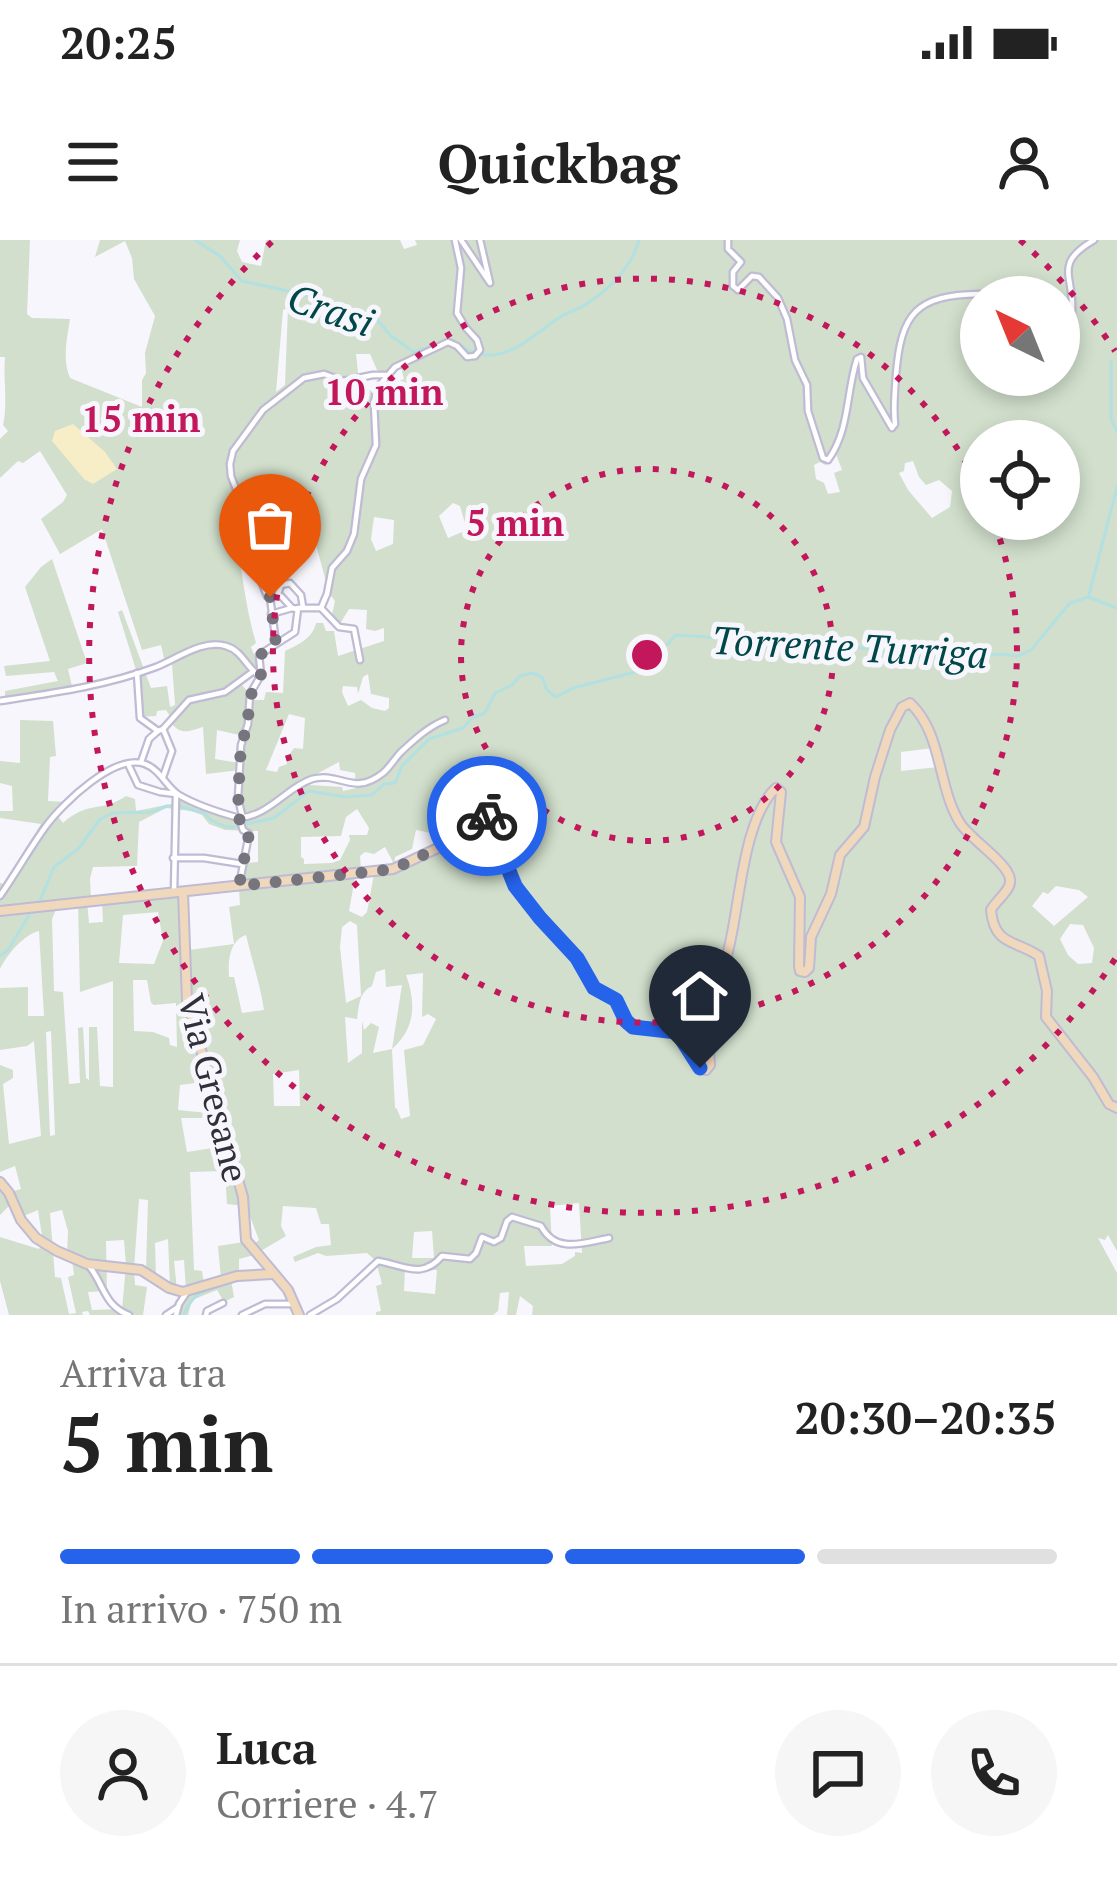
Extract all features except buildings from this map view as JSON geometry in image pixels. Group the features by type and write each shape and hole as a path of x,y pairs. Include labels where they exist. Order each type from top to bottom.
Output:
{"main road":[{"path":"0,911 386,870 440,847 455,823 481,801 515,886 577,958 594,988 616,1000 633,1027 677,1032 706,1070 710,1065 705,997 712,994 723,1028 729,1028 722,1004 723,966 752,831 769,794 776,788 781,792 776,842 800,893 799,966 805,972 812,934 831,895 841,853 864,827 890,730 901,709 910,703 934,742 953,811 966,832 1010,877 1009,887 991,910 994,926 1005,941 1039,956 1047,991 1046,1017 1109,1104 1117,1108"},
{"name":"Via Gresane","path":"178,892 190,1018 242,1197 245,1240 285,1287 299,1315"},
{"path":"0,1182 36,1238 87,1264 143,1270 169,1288 187,1292 237,1276 272,1274"}],"street":[{"path":"458,240 490,283 480,240"},
{"path":"321,608 332,568 354,534 361,479 376,445 375,394 386,375 404,361 448,342 464,356 477,354 479,343 457,313 458,240"},
{"path":"728,240 728,249 741,262 733,272 733,286 739,290 752,276 759,277 778,298 807,386 816,438 828,460 846,418 857,358 861,357 863,378 892,428 898,346 907,319 945,296 960,295"},
{"path":"1067,276 1069,264 1094,240"},
{"path":"297,608 261,583 254,536 231,476 233,451 263,410 304,378 324,374 343,381 386,375"},
{"path":"240,822 242,740 250,694 261,677 260,653 276,644 295,632 300,593 290,583 280,585 274,596 271,614 276,644"},
{"path":"271,614 321,608 339,627 354,628 360,660"},
{"path":"0,701 83,689 219,645 238,652 261,677"},
{"path":"141,762 149,739 182,705 191,698 222,693 253,673"},
{"path":"137,674 140,718 161,730 172,751 163,777"},
{"path":"240,822 310,780 330,777 348,784 377,777 427,727 445,719"},
{"path":"0,896 48,823 106,771 141,762 163,777 176,801 173,858 178,892"},
{"path":"128,764 138,785 240,822 249,833 239,886"},
{"path":"173,858 242,864"},
{"path":"310,1315 339,1298 376,1262 427,1269 444,1256 470,1259 482,1237 500,1240 512,1217 542,1226 556,1243 576,1245 609,1238"},
{"path":"87,1264 108,1302 129,1315"},
{"path":"166,1315 177,1311 187,1292"},
{"path":"206,1315 223,1303"},
{"path":"242,1315 261,1306 294,1304"},
{"path":"261,1306 261,1315"}],"green space":[{"path":"0,240 30,240 27,314 70,319 66,356 70,378 142,407 145,353 155,316 134,279 125,241 95,257 100,240 240,240 237,251 242,262 261,266 266,240 400,240 404,249 417,245 415,240 1117,240 1117,1251 1108,1235 1105,1240 1098,1238 1117,1273 1117,1315 532,1315 533,1306 520,1296 516,1315 507,1315 509,1292 500,1293 493,1315 376,1315 381,1311 376,1286 382,1284 376,1261 367,1253 318,1253 295,1262 293,1257 331,1245 329,1224 321,1224 316,1208 283,1206 281,1226 286,1236 239,1259 239,1277 231,1280 234,1297 224,1302 217,1290 192,1300 188,1315 178,1315 186,1290 184,1260 174,1261 177,1290 170,1287 168,1239 155,1243 156,1277 146,1270 148,1200 139,1199 134,1268 135,1285 147,1287 143,1315 90,1315 88,1311 83,1315 9,1315 0,1281 0,1237 39,1249 43,1242 38,1210 21,1217 14,1201 0,1215 0,1186 6,1193 21,1189 15,1166 0,1172 0,1065 13,1070 13,1078 3,1084 9,1144 41,1136 34,1041 0,1050 0,988 28,987 28,1016 44,1016 39,931 16,946 0,969 0,883 4,884 41,824 0,818 0,811 13,811 12,786 0,783 0,761 20,763 20,720 53,721 56,756 50,757 48,801 69,802 56,814 63,823 80,811 126,796 135,799 136,811 176,803 177,795 235,818 243,814 240,770 206,774 203,727 181,731 170,722 166,710 138,717 137,673 118,612 122,610 151,688 167,686 170,707 175,705 172,664 166,667 161,645 142,650 102,529 60,554 41,519 67,495 40,451 23,463 18,461 0,478 0,439 8,431 3,425 5,357 0,357","holes":["288,308 285,385 276,392 283,310","356,354 370,354 377,370 386,375 401,367 404,379 395,383 392,399 375,398 376,390 360,391","836,454 842,470 834,473 840,492 828,494 824,483 816,479 814,465 827,466 824,461","913,461 926,485 939,480 952,491 950,507 932,518 899,473 905,463","261,490 279,548 315,541 335,601 332,615 340,624 349,609 367,610 366,629 384,628 384,641 338,656 334,631 316,623 308,637 285,651 283,693 266,692 264,700 251,700 239,682 255,673 260,677 251,647 256,643 233,523 248,519 239,492","453,503 460,506 467,530 448,538 439,516","374,517 394,520 393,544 376,551 371,539","368,674 371,694 389,698 389,708 372,708 361,700 348,706 343,686 357,687 358,694","289,714 305,718 303,749 294,748 287,764 277,772 266,770","217,730 244,736 239,763 215,759","933,748 938,767 901,771 901,752","339,762 340,770 355,773 356,788 343,791 342,787 309,785 309,778","501,786 511,810 509,831 495,832 485,810 494,788","166,808 202,815 209,824 225,830 258,831 258,862 244,863 241,884 102,898 103,922 89,923 87,900 91,899 93,867 137,866 139,822","357,809 369,828 367,835 349,835 340,860 332,863 304,864 301,837 341,836 346,817","416,830 445,837 438,849 374,874 367,912 362,917 349,911 356,872 361,871 360,856 385,847 394,864 395,857 412,849","1056,886 1079,890 1088,897 1054,926 1032,906 1043,892 1048,894","239,889 240,905 229,907 234,944 189,950 187,896","78,901 80,992 113,981 113,1087 100,1086 97,1027 89,1027 89,1080 83,1027 78,1028 80,1083 69,1084 63,992 54,991 52,919 59,902","158,912 163,941 154,964 119,963 123,915","350,921 357,925 361,996 346,1003 340,947 342,927","1070,924 1083,925 1094,948 1092,963 1078,964 1068,955 1060,939","246,935 264,1010 242,1013 234,977 229,977 236,942","385,969 386,987 402,985 392,1049 373,1053 379,1027 371,1023 364,1030 362,1021 362,1053 348,1063 345,1017 357,1019 362,996 376,972","423,973 422,1017 428,1014 436,1019 423,1045 404,1050 410,1116 401,1119 395,1108 392,1049 412,1014 406,975","133,980 147,980 154,1005 176,1003 177,1047 170,1045 169,1038 134,1031","51,1031 55,1135 50,1136 46,1032","299,1070 300,1106 274,1106 273,1074","211,1081 217,1114 178,1110 180,1085","181,1118 218,1118 225,1146 187,1152","225,1171 227,1204 246,1206 259,1240 249,1248 244,1242 218,1246 221,1279 204,1284 202,1271 194,1270 190,1172","579,1203 582,1253 575,1252 562,1264 526,1266 524,1246 552,1246 550,1206","62,1210 74,1275 68,1277 76,1313 69,1314 61,1278 55,1277 50,1213","432,1231 434,1258 412,1258 414,1232","124,1240 122,1309 92,1310 88,1292 107,1291 106,1241","405,1269 437,1270 435,1294 404,1291"]},
{"path":"52,559 87,663 68,669 73,691 5,701 5,691 58,681 54,672 6,676 4,666 50,661 25,587"}],"sand":[{"path":"73,424 117,469 93,484 52,441 55,431"}],"waterway":[{"name":"Crasi","path":"195,240 220,256 242,281 375,317 414,352 451,339 471,352 488,355 521,345 594,299 625,269 639,240"},
{"path":"1111,361 1111,419 1117,431"},
{"path":"1089,595 1117,487"},
{"name":"Torrente Turriga","path":"39,903 54,867 79,848 100,819 167,806 204,813 233,827 274,818 309,791 345,797 372,795 384,784 395,783 402,766 429,739 463,728 485,713 495,693 520,676 542,677 556,697 643,670 676,635 954,659 1018,656 1031,650 1070,603 1088,597 1117,608"},
{"name":"Torrente Turriga","path":"0,956 32,910"},
{"path":"184,1315 196,1296 228,1283"}],"way so far":[{"path":"270,597 276,644 260,655 261,677 251,691 241,745 239,818 249,834 239,886 393,869 440,847 455,823 478,802 487,816"}],"route":[{"path":"487,816 515,886 577,958 594,988 616,1000 633,1027 677,1032 700,1068"}]}
